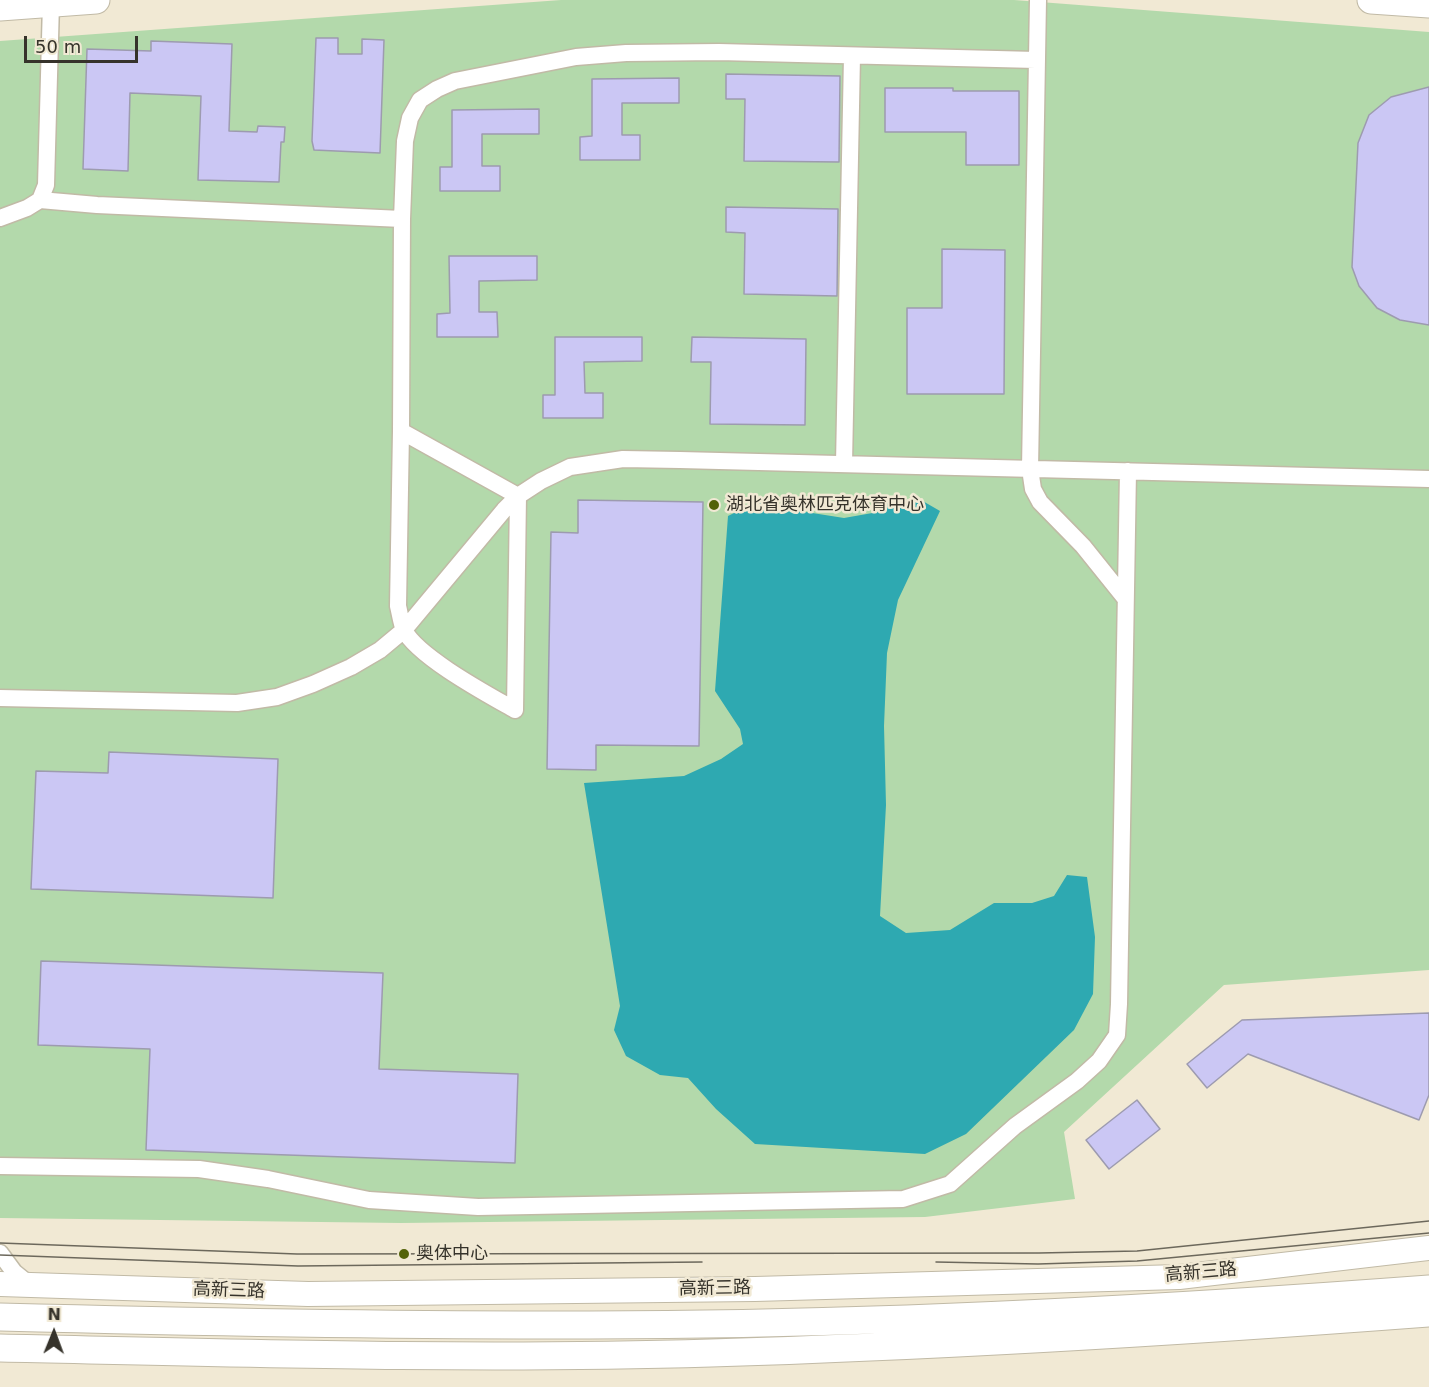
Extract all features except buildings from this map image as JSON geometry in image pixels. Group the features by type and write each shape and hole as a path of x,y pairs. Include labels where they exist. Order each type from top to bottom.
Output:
{"main road":[{"path":"0,7 96,0"},
{"path":"1371,0 1429,4"},
{"name":"高新三路","path":"0,1284 308,1294 790,1288 1179,1277 1429,1248"},
{"name":"高新三路","path":"0,1317 307,1324 718,1324 1127,1310 1429,1289"},
{"path":"0,1348 296,1355 709,1353 1105,1335 1429,1313"}],"street":[{"path":"1038,0 1030,469 1033,489 1040,502 1089,553 1124,597"},
{"path":"0,218 27,208 40,200 46,185 51,3"},
{"path":"518,496 515,710 452,673 420,648 404,630 398,606 402,219 405,141 410,118 420,100 455,81 576,57 626,52 1036,60"},
{"path":"844,464 852,56"},
{"path":"40,200 97,205 402,219"},
{"path":"401,430 518,496"},
{"path":"0,698 237,703 277,697 313,684 351,667 380,650 404,630 518,496 541,481 570,467 623,459 1429,478"},
{"path":"0,1166 199,1169 268,1179 369,1200 478,1207 903,1199 950,1184 1015,1126 1077,1081 1099,1061 1117,1035 1128,471"},
{"path":"0,1253 14,1272 30,1285"}],"green space":[{"name":"湖北省奥林匹克体育中心","path":"561,0 1014,0 1429,32 1429,970 1224,985 1064,1132 1075,1199 925,1217 401,1223 0,1218 0,41"}],"water":[{"path":"891,498 921,500 940,511 898,600 887,653 884,726 886,805 880,916 906,933 950,930 994,903 1032,903 1054,896 1067,875 1087,877 1095,937 1093,994 1074,1030 966,1134 925,1154 755,1144 716,1109 688,1078 660,1075 626,1056 614,1030 620,1006 584,783 684,776 721,759 743,744 740,729 715,691 728,516 760,500 806,512 844,518 878,512"}],"tram line":[{"path":"0,1243 297,1254 1039,1253 1137,1251 1429,1221"},
{"path":"936,1262 1038,1264 1137,1261 1429,1233"},
{"path":"0,1255 298,1266 702,1262"}],"place":[{"name":"湖北省奥林匹克体育中心","path":"714,505"},
{"name":"奥体中心","path":"404,1254"}]}
